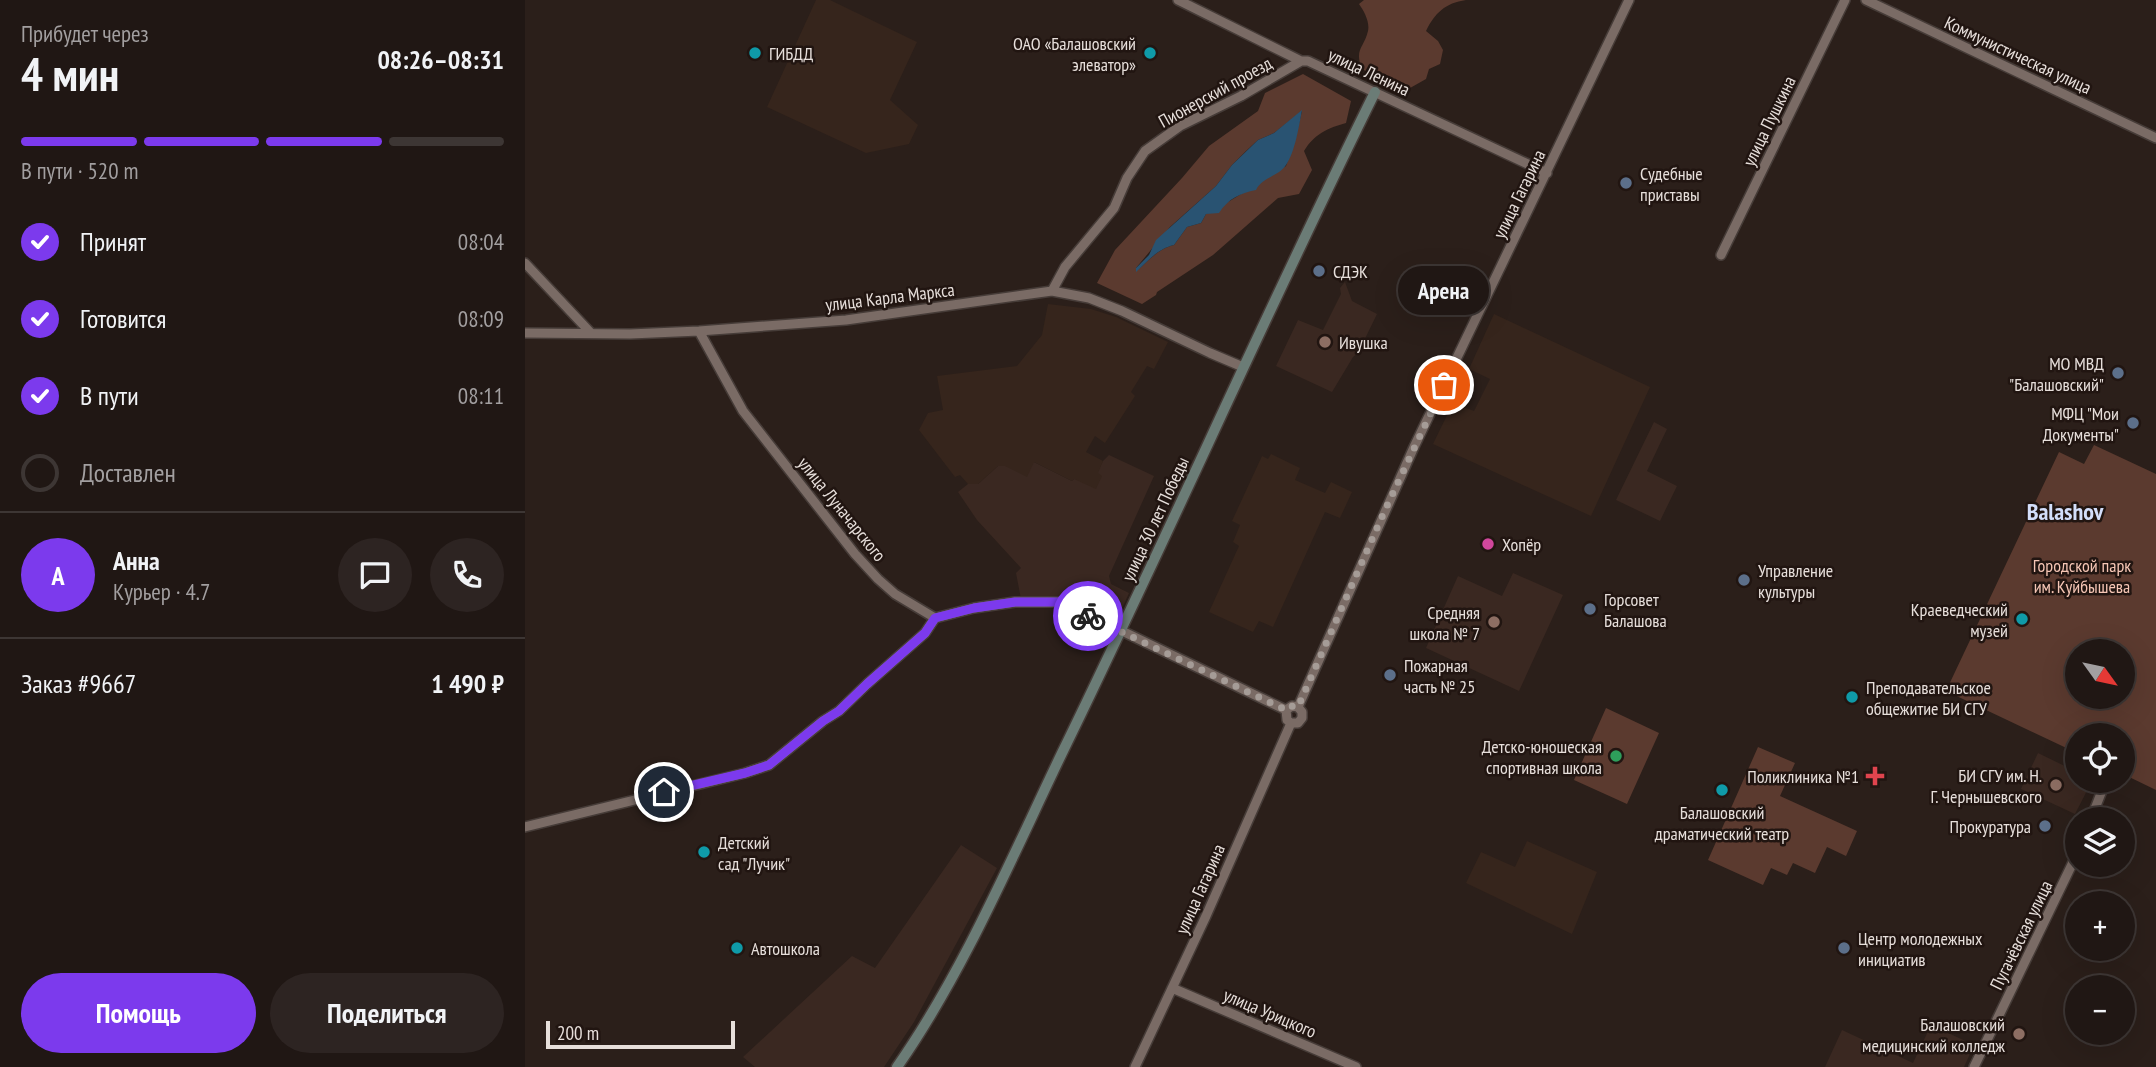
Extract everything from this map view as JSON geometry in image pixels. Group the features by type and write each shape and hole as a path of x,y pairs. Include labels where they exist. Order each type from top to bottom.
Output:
{"main road":[{"name":"улица 30 лет Победы","path":"897,1067 922,1030 977,928 1122,631 1243,367 1375,92"}],"street":[{"name":"улица Ленина","path":"1178,0 1301,61 1308,61 1547,173"},
{"name":"улица Гагарина","path":"1135,1067 1291,723 1298,723 1302,718 1298,707 1414,447 1629,0"},
{"name":"улица Пушкина","path":"1721,255 1845,0"},
{"name":"Коммунистическая улица","path":"1866,0 2156,138"},
{"name":"Пионерский проезд","path":"1052,291 1065,267 1114,208 1127,178 1145,152 1180,126 1241,96 1301,61"},
{"path":"525,263 590,332"},
{"name":"улица Карла Маркса","path":"525,333 630,334 846,320 1052,291 1089,298 1122,311 1243,367"},
{"name":"улица Луначарского","path":"699,331 743,411 855,554 895,594 935,618"},
{"path":"525,827 769,765 839,711 925,633 935,618 974,608 1015,602 1058,602 1286,710"},
{"path":"1286,710 1291,706 1298,707"},
{"path":"1286,710 1287,720 1291,723"},
{"name":"Пугачёвская улица","path":"1974,1067 2066,877"},
{"name":"улица Урицкого","path":"1173,988 1356,1067"}],"shaded area":[{"path":"816,0 830,0 917,42 890,100 918,125 909,144 866,153 767,107"},
{"name":"Ивушка","path":"1345,282 1352,301 1377,314 1358,353 1332,392 1276,366 1298,320 1323,330"},
{"path":"1048,304 1091,309 1116,317 1168,342 1154,369 1147,366 1131,392 1135,396 1105,443 1095,436 1086,452 1103,461 1098,473 1102,476 1096,489 1074,479 1072,481 1034,462 1027,477 1005,466 998,466 978,484 968,484 960,475 955,477 919,430 928,413 943,410 937,376 1017,366 1042,335"},
{"path":"1494,314 1650,387 1591,516 1433,444 1453,403 1474,411 1490,379 1469,369"},
{"path":"1654,422 1667,429 1647,471 1677,486 1660,521 1616,500"},
{"path":"1271,454 1300,468 1295,480 1325,493 1331,482 1352,492 1340,518 1325,512 1273,627 1259,621 1253,632 1209,612 1239,546 1233,542 1240,525 1232,521 1262,456 1268,459"},
{"path":"1109,455 1154,476 1109,576 1111,584 1129,593 1115,624 1058,599 1021,599 1016,573 1021,568 977,520 958,492 968,484 978,484 998,466 1034,462 1072,481 1097,473"},
{"name":"Средняя школа № 7","path":"1513,573 1563,595 1519,691 1426,648 1458,576 1502,596"},
{"name":"БИ СГУ им. Н. Г. Чернышевского","path":"2038,753 2065,766 2065,793 2086,793 2079,807 2065,807 2065,809 2021,789"},
{"path":"1527,841 1597,872 1572,934 1466,883 1481,852 1515,867"},
{"path":"961,845 997,868 914,1022 884,1067 755,1067 743,1057 852,956 875,968"},
{"path":"1931,1025 1974,1045 1964,1067 1825,1067 1842,1030 1913,1063"}],"green space":[{"path":"1364,0 1466,0 1446,6 1433,19 1426,31 1438,41 1443,50 1440,64 1429,69 1426,79 1403,92 1362,69 1359,53 1368,28 1359,4"},
{"path":"1303,74 1351,101 1346,123 1322,132 1304,151 1312,170 1299,194 1278,198 1213,255 1142,304 1097,283 1115,250 1209,146 1258,111 1265,93","holes":["1302,111 1286,166 1206,214 1201,223 1187,227 1174,245 1158,252 1136,271 1170,227 1216,186 1246,151"]},
{"name":"Городской парк им. Куйбышева","path":"2094,445 2156,474 2156,790 2135,780 2135,723 2065,723 2065,747 1946,691 2059,452 2084,464"},
{"name":"Детско-юношеская спортивная школа","path":"1606,708 1659,733 1627,804 1574,780"},
{"path":"1758,747 1795,763 1780,796 1857,831 1846,856 1827,847 1815,873 1793,863 1787,875 1771,868 1763,885 1708,860"}],"water":[{"path":"1302,110 1294,146 1283,169 1262,182 1256,190 1230,200 1219,213 1206,214 1201,223 1187,227 1174,245 1158,252 1136,272 1136,268 1149,255 1156,240 1216,186 1232,165 1258,140 1274,133"}],"way so far":[{"path":"1088,616 1286,710 1291,706 1298,707 1385,510 1444,385"}],"place":[{"name":"ГИБДД","path":"755,53"},
{"name":"ОАО «Балашовский элеватор»","path":"1150,53"},
{"name":"Судебные приставы","path":"1626,183"},
{"name":"СДЭК","path":"1319,271"},
{"name":"Ивушка","path":"1325,342"},
{"name":"МО МВД \"Балашовский\"","path":"2118,373"},
{"name":"Арена","path":"1444,385"},
{"name":"МФЦ \"Мои Документы\"","path":"2133,423"},
{"name":"Хопёр","path":"1488,544"},
{"name":"Управление культуры","path":"1744,580"},
{"name":"Горсовет Балашова","path":"1590,609"},
{"name":"Краеведческий музей","path":"2022,619"},
{"name":"Средняя школа № 7","path":"1494,622"},
{"name":"Пожарная часть № 25","path":"1390,675"},
{"name":"Преподавательское общежитие БИ СГУ","path":"1852,697"},
{"name":"Детско-юношеская спортивная школа","path":"1616,756"},
{"name":"Поликлиника №1","path":"1875,776"},
{"name":"БИ СГУ им. Н. Г. Чернышевского","path":"2056,785"},
{"name":"Балашовский драматический театр","path":"1722,790"},
{"name":"Прокуратура","path":"2045,826"},
{"name":"Детский сад \"Лучик\"","path":"704,852"},
{"name":"Автошкола","path":"737,948"},
{"name":"Центр молодежных инициатив","path":"1844,948"},
{"name":"Балашовский медицинский колледж","path":"2019,1034"}],"district":[{"name":"Balashov","path":"2065,511"}],"route":[{"path":"664,792 769,765 839,711 925,633 935,618 974,608 1015,602 1058,602 1088,616"}]}
